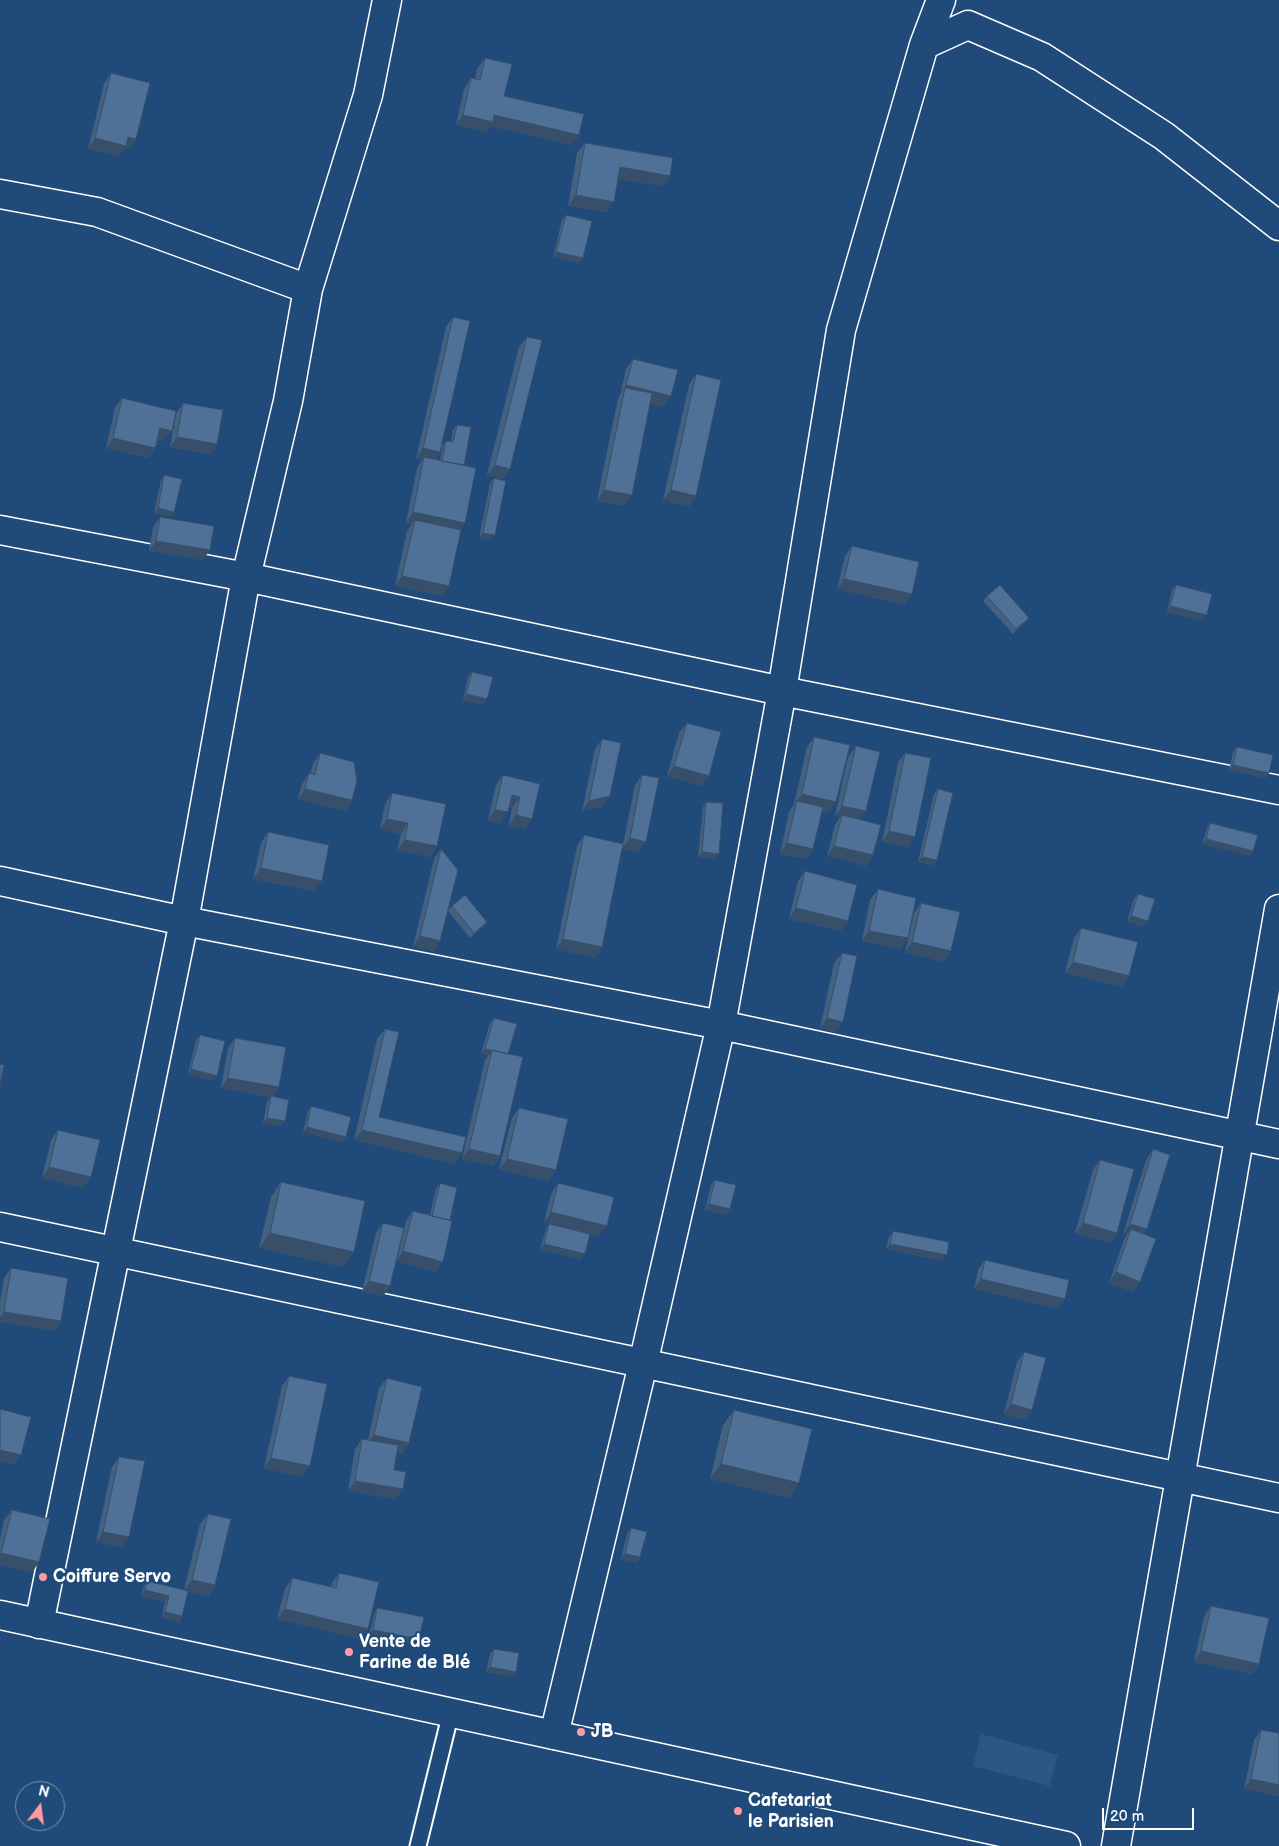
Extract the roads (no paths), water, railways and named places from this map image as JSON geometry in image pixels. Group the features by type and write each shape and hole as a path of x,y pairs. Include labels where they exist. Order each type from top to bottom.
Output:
{"street":[{"path":"39,1624 184,922 246,577 288,402 308,289 368,95 388,0"},
{"path":"554,1735 644,1364 722,1025 782,691 841,330 924,45 941,0"},
{"path":"924,45 968,25 1042,57 1164,136 1279,226"},
{"path":"0,194 97,212 308,289"},
{"path":"0,530 246,577 782,691 1279,790"},
{"path":"0,881 184,922 722,1025 1240,1134 1279,1144"},
{"path":"1116,1846 1279,910"},
{"path":"0,1227 1279,1498"},
{"path":"0,1615 1066,1846"}],"lane":[{"path":"418,1846 451,1712"}],"place":[{"name":"Coiffure Servo","path":"43,1577"},
{"name":"Vente de Farine de Blé","path":"349,1652"},
{"name":"JB","path":"581,1732"},
{"name":"Cafetariat le Parisien","path":"738,1811"}]}
